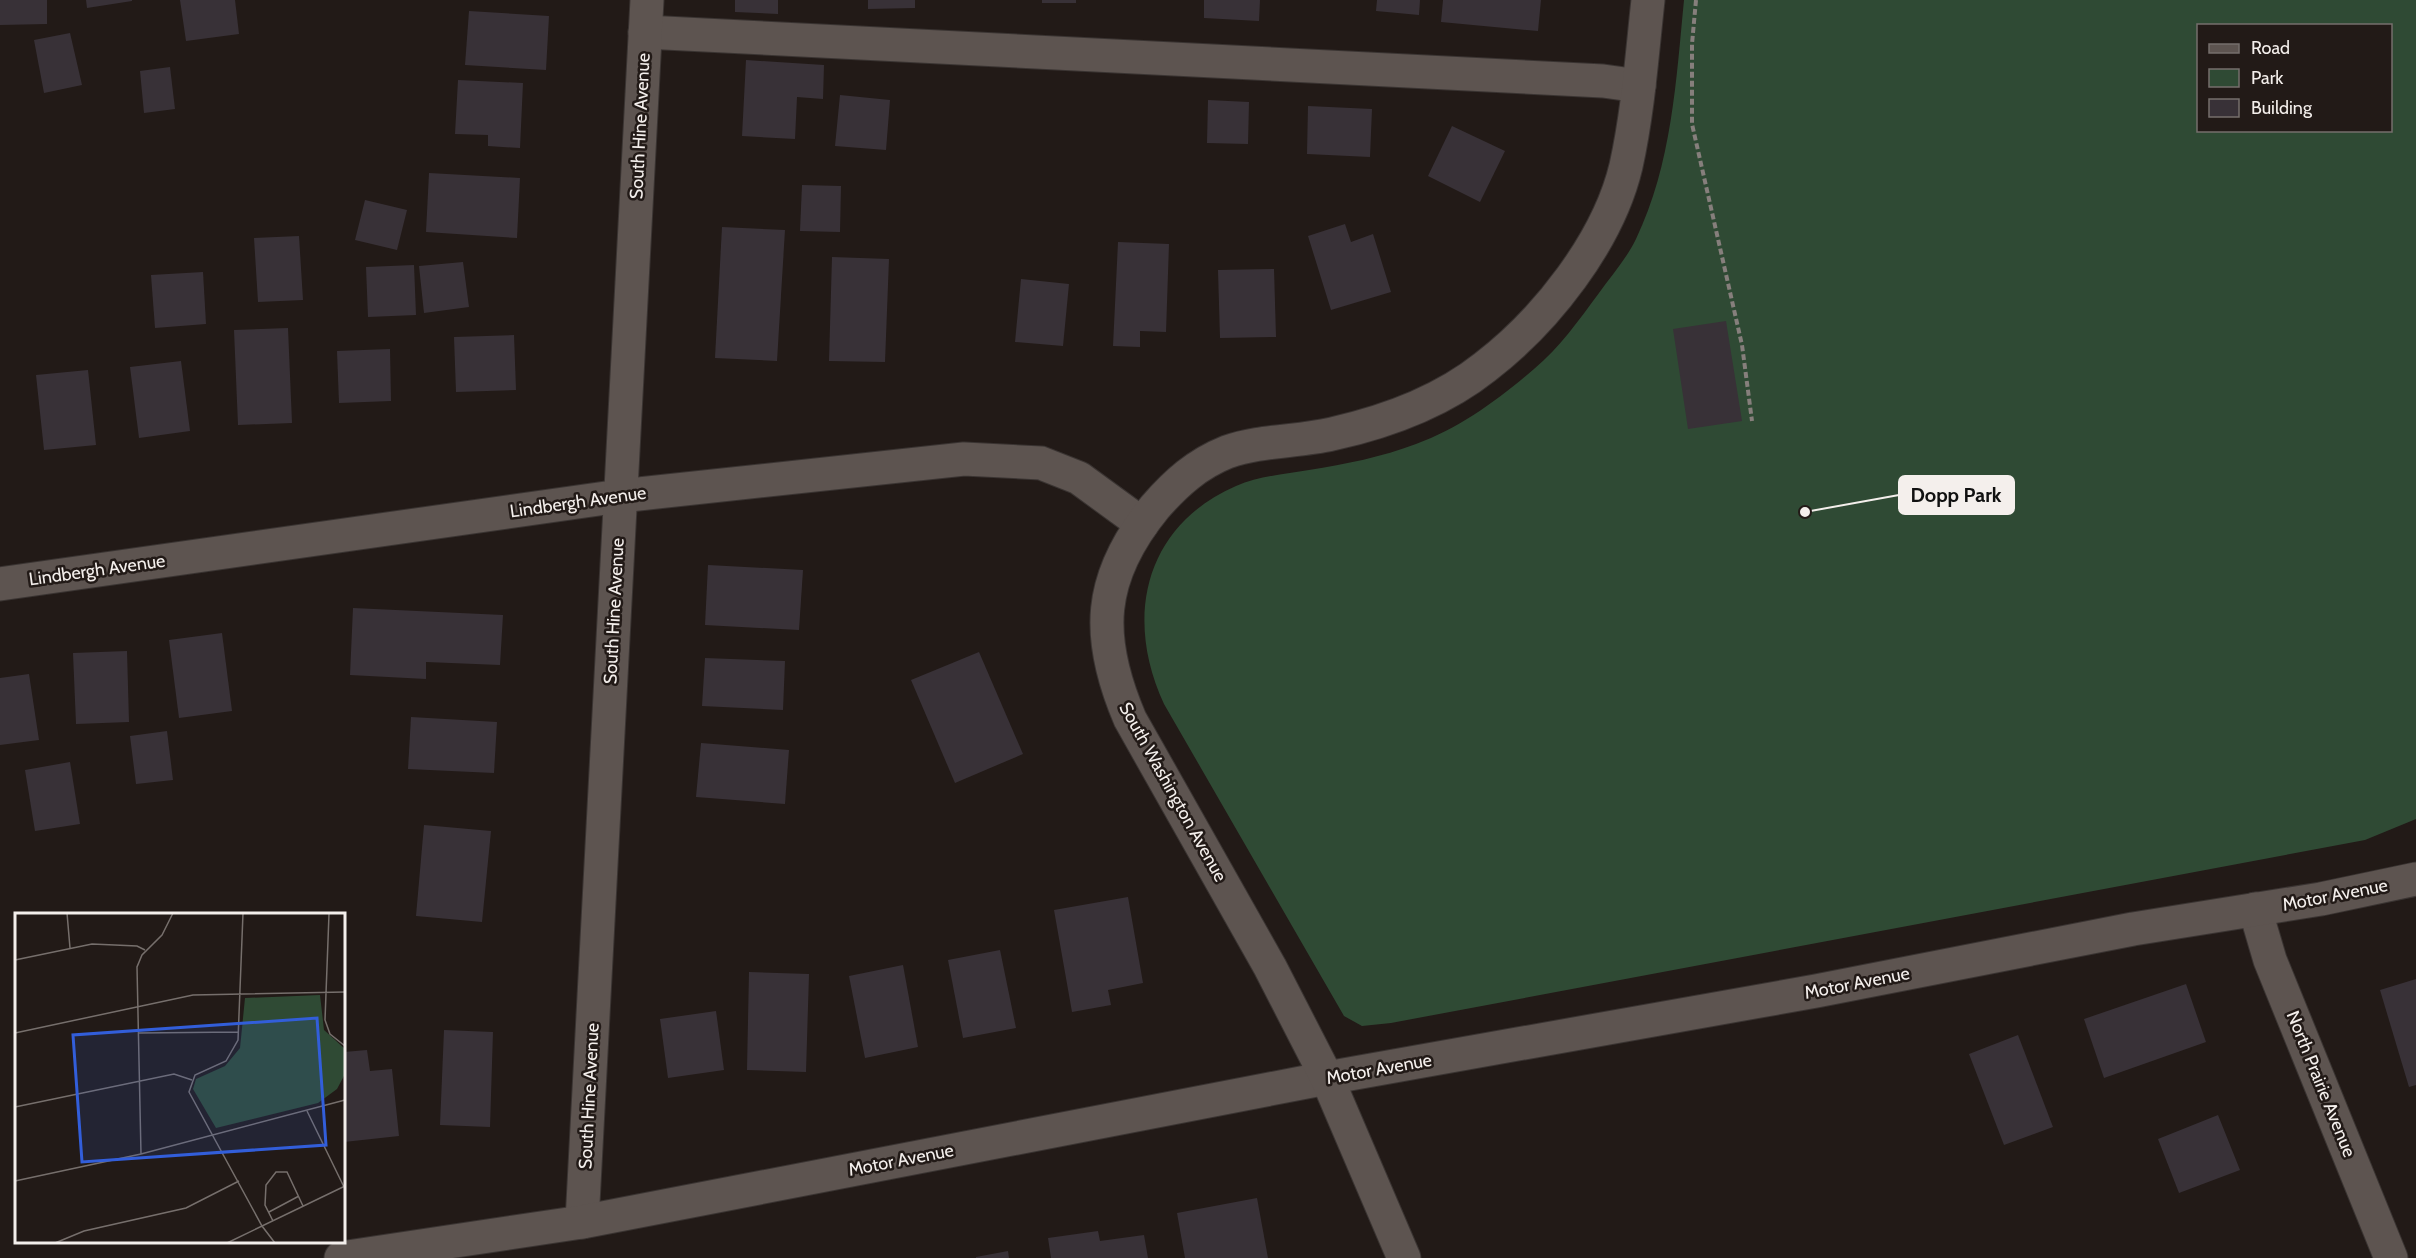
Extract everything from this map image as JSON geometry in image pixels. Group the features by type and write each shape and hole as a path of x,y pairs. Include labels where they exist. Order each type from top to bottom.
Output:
{"street":[{"name":"South Hine Avenue","path":"582,1222 647,0"},
{"name":"South Washington Avenue","path":"1404,1258 1327,1078 1270,967 1130,719 1116,686 1107,646 1107,609 1116,568 1142,524 1177,482 1227,452 1253,445 1332,434 1422,406 1484,369 1517,340 1568,284 1601,231 1626,168 1639,86 1648,0"},
{"path":"645,32 1603,81 1639,86"},
{"name":"Lindbergh Avenue","path":"0,584 620,496 964,459 1005,459 1041,463 1079,478 1142,524"},
{"name":"Motor Avenue","path":"341,1258 582,1222 1327,1078 1816,991 2133,929 2321,899 2416,879"},
{"name":"North Prairie Avenue","path":"2255,909 2270,960 2391,1258"}],"path":[{"path":"1696,0 1692,44 1692,124 1742,345 1752,421"}],"green space":[{"path":"1684,0 2416,0 2416,819 2365,840 1391,1023 1362,1026 1344,1016 1164,704 1152,672 1145,639 1145,608 1150,578 1162,550 1180,525 1205,503 1236,486 1272,476 1364,460 1403,449 1448,430 1463,421 1493,402 1534,369 1552,352 1576,323 1624,260 1636,239 1658,181 1675,91"}],"building":[{"path":"0,0 47,0 47,24 0,25"},
{"path":"86,0 132,0 132,1 87,8"},
{"path":"180,0 235,0 239,34 186,41"},
{"path":"735,0 778,0 778,14 735,12"},
{"path":"868,0 915,0 915,8 868,9"},
{"path":"1042,0 1076,0 1076,3 1042,3"},
{"path":"1204,0 1260,0 1259,21 1204,18"},
{"path":"1377,0 1420,0 1419,15 1376,11"},
{"path":"1443,0 1541,0 1538,31 1441,22"},
{"path":"469,11 549,16 546,70 465,65"},
{"path":"70,33 82,85 44,93 34,40"},
{"path":"746,60 824,65 823,99 797,97 795,139 742,136"},
{"path":"170,67 175,109 144,113 140,71"},
{"path":"458,80 523,83 520,148 488,146 488,135 455,134"},
{"path":"840,95 890,100 886,150 835,146"},
{"path":"1208,100 1249,102 1248,144 1207,143"},
{"path":"1308,106 1372,109 1370,157 1307,154"},
{"path":"1452,126 1505,151 1480,202 1428,176"},
{"path":"429,173 520,178 517,238 426,232"},
{"path":"802,185 841,186 840,232 800,231"},
{"path":"365,200 407,210 397,250 355,240"},
{"path":"1345,224 1351,242 1373,234 1391,292 1331,310 1308,236"},
{"path":"722,227 785,230 777,361 715,358"},
{"path":"299,236 303,300 258,302 254,238"},
{"path":"1118,242 1169,244 1166,332 1140,331 1140,347 1113,346"},
{"path":"832,257 889,259 885,362 829,361"},
{"path":"463,262 469,307 424,313 419,266"},
{"path":"414,265 416,315 368,317 366,267"},
{"path":"1274,269 1276,337 1220,338 1218,270"},
{"path":"203,272 206,324 155,328 151,275"},
{"path":"1021,279 1069,284 1063,346 1015,342"},
{"path":"1726,321 1742,421 1688,429 1673,329"},
{"path":"288,328 292,423 238,425 234,330"},
{"path":"514,335 516,390 456,392 454,337"},
{"path":"390,349 391,401 339,403 337,351"},
{"path":"181,361 190,431 139,438 130,367"},
{"path":"88,370 96,445 44,450 36,375"},
{"path":"708,565 803,570 799,630 705,625"},
{"path":"353,608 503,615 500,665 426,662 426,679 350,675"},
{"path":"222,633 232,711 179,718 169,640"},
{"path":"127,651 129,722 76,724 73,653"},
{"path":"979,652 1023,754 955,783 911,680"},
{"path":"705,658 785,661 783,710 702,706"},
{"path":"29,674 39,740 0,745 0,678"},
{"path":"411,717 497,722 494,773 408,769"},
{"path":"167,731 173,780 136,784 130,736"},
{"path":"701,743 789,750 785,804 696,797"},
{"path":"70,762 80,824 35,831 25,770"},
{"path":"424,825 491,831 482,922 416,916"},
{"path":"1128,897 1143,983 1108,990 1111,1005 1072,1012 1054,910"},
{"path":"1000,950 1016,1028 963,1038 948,960"},
{"path":"903,965 918,1047 865,1058 849,976"},
{"path":"749,972 809,974 806,1072 747,1070"},
{"path":"2416,979 2416,1085 2409,1087 2380,990"},
{"path":"2186,984 2206,1042 2104,1078 2084,1019"},
{"path":"716,1011 724,1070 668,1078 660,1019"},
{"path":"444,1030 493,1032 490,1127 440,1125"},
{"path":"2018,1035 2053,1127 2004,1145 1969,1054"},
{"path":"367,1050 370,1071 392,1069 399,1136 345,1142 345,1052"},
{"path":"2218,1115 2240,1170 2179,1193 2158,1139"},
{"path":"1257,1198 1268,1258 1185,1258 1177,1213"},
{"path":"1098,1231 1100,1241 1144,1235 1148,1258 1051,1258 1048,1238"},
{"path":"1008,1251 1009,1258 976,1258 976,1257"}],"place":[{"name":"Dopp Park","path":"1805,512"}]}
